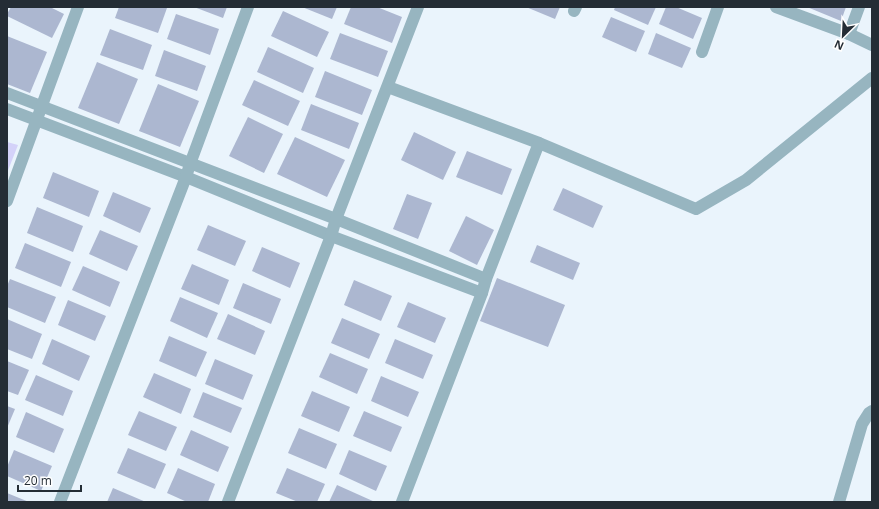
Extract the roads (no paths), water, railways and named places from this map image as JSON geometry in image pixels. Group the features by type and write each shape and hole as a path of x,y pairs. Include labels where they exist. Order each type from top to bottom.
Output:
{"street":[{"path":"7,201 78,7"},
{"path":"60,502 186,177 248,7"},
{"path":"228,502 418,7"},
{"path":"702,52 718,7"},
{"path":"776,7 849,34 872,45"},
{"path":"849,34 859,7"},
{"path":"388,87 539,143 696,209 746,180 872,78"},
{"path":"7,93 336,219 486,279"},
{"path":"7,109 186,177 331,236 482,293"},
{"path":"402,502 539,143"},
{"path":"839,502 862,424 872,411"}]}
